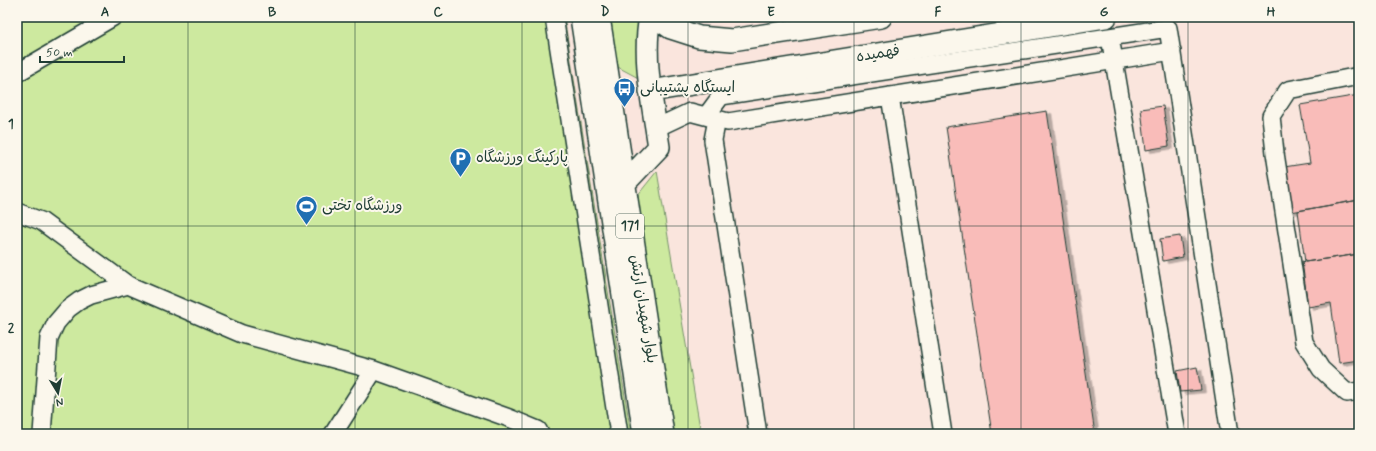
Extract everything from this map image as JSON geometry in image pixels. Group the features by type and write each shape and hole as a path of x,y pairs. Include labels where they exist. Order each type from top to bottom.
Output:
{"main road":[{"name":"بلوار شهیدان ارتش","path":"581,17 644,434"},
{"name":"بلوار شهیدان ارتش","path":"599,17 663,434"},
{"path":"624,184 659,147 650,91 648,29 650,17"},
{"path":"655,17 671,28 699,37 732,40 881,17"},
{"name":"فهمیده","path":"650,91 1108,27"}],"street":[{"path":"17,73 113,17"},
{"path":"554,17 619,434"},
{"path":"1108,27 1115,60 1177,434"},
{"path":"758,434 713,140 712,117 721,96 1108,27 1168,28 1230,434"},
{"path":"656,128 690,112 728,122 1172,51"},
{"path":"1359,76 1288,90 1271,116 1274,153 1304,342 1321,369 1347,393 1359,391"},
{"path":"890,96 943,434"},
{"path":"17,212 41,221 128,285 242,334 374,370 509,418 538,430 540,434"},
{"path":"42,434 49,338 56,323 68,309 79,301 91,295 128,285"},
{"path":"333,434 374,370"}],"green space":[{"name":"ورزشگاه تختی","path":"17,17 564,17 631,434 17,434"},
{"path":"605,17 644,17 644,81 614,65"},
{"path":"657,171 701,434 674,434 637,196"}],"building":[{"path":"1359,95 1359,200 1291,212 1284,167 1310,163 1300,105"},
{"path":"1163,106 1169,146 1146,150 1141,109"},
{"path":"1047,111 1095,434 992,434 946,127"},
{"path":"1359,200 1359,254 1305,262 1298,211"},
{"path":"1180,236 1183,257 1163,261 1160,239"},
{"path":"1359,254 1359,360 1339,363 1331,303 1308,307 1302,261 1305,262"},
{"path":"1197,367 1201,390 1180,392 1177,371"}],"place":[{"name":"ایستگاه پشتیبانی","path":"624,108"},
{"name":"پارکینگ ورزشگاه","path":"461,178"},
{"name":"ورزشگاه تختی","path":"307,226"}]}
